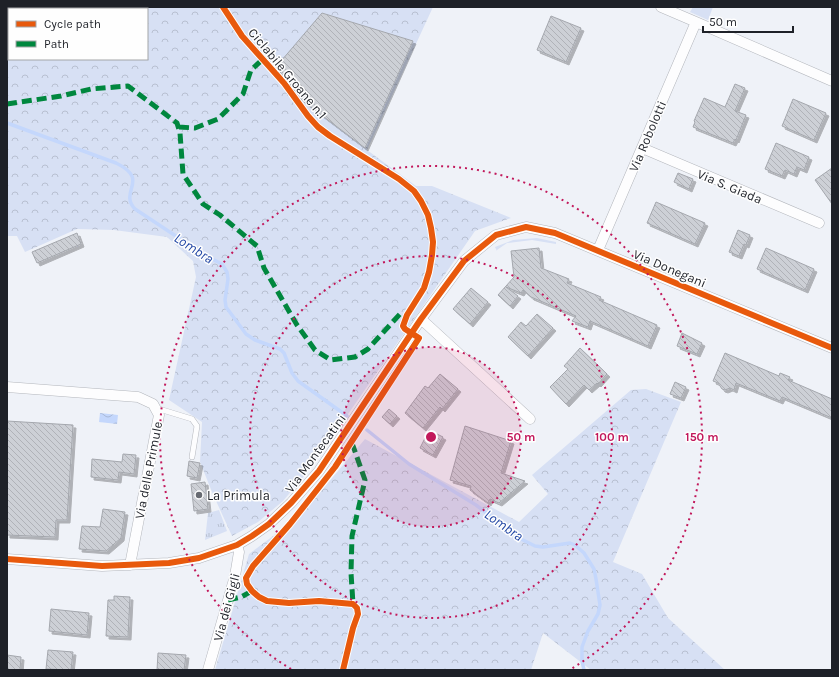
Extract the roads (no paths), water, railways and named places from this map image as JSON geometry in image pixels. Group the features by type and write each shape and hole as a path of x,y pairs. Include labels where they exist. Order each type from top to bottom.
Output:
{"street":[{"path":"661,7 832,81"},
{"name":"Via Robolotti","path":"598,250 696,22"},
{"name":"Via S. Giada","path":"642,148 819,224"},
{"name":"Via Donegani","path":"496,235 526,227 555,233 832,348"},
{"name":"Via Montecatini","path":"7,560 102,566 169,563 199,558 236,544 252,536 292,503 319,471 421,320 464,261 496,235"},
{"path":"421,320 530,419"},
{"name":"Via delle Primule","path":"7,387 138,397 153,404 159,415 130,565"},
{"name":"Via dei Gigli","path":"208,670 235,576 239,552 236,544"}],"lane":[{"path":"155,408 192,419 197,426 192,457"}],"water":[{"path":"100,413 118,415 117,424 99,422"}],"waterway":[{"name":"Lombra","path":"7,123 116,163 126,169 133,180 130,197 131,203 135,209 206,256 222,264 227,272 228,279 225,300 226,307 246,334 255,340 280,349 284,353 292,373 298,381 347,416"},
{"name":"Lombra","path":"367,430 409,464 476,505 517,537 535,546 543,547 570,543 575,545 584,553 594,569 600,605 598,614 588,631 582,647 582,661 584,670"}],"place":[{"name":"La Primula","path":"199,495"}]}
